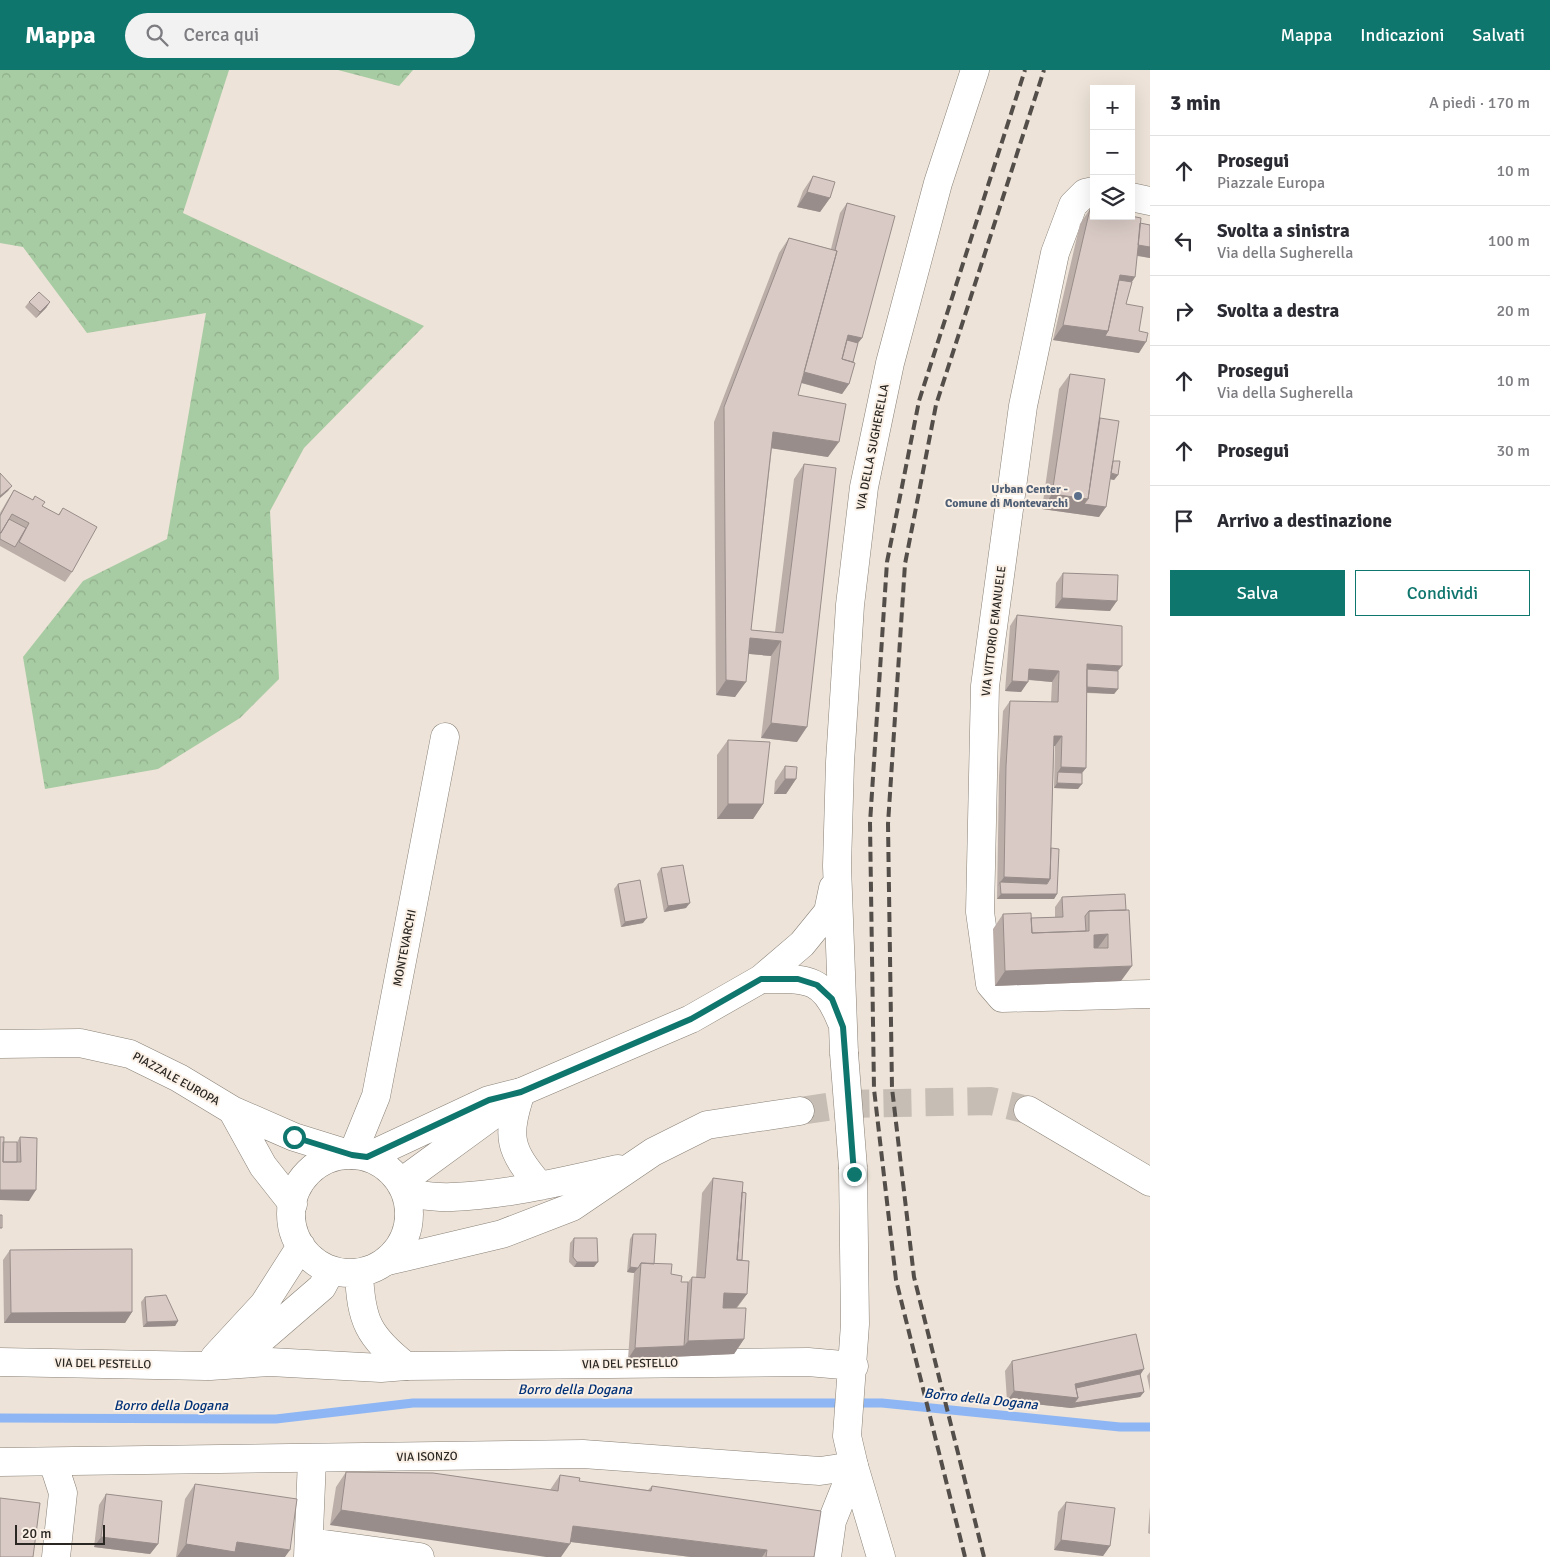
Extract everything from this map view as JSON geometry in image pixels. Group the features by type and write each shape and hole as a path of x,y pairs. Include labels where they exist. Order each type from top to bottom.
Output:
{"street":[{"name":"VIA DELLA SUGHERELLA","path":"843,1040 837,866 840,762 850,605 864,487 897,335 938,183 975,70"},
{"name":"VIA VITTORIO EMANUELE","path":"1090,192 1084,193 1073,205 1055,253 1023,406 985,686 980,912 990,984 1002,998 1150,994"},
{"path":"1135,198 1150,201"},
{"name":"MONTEVARCHI","path":"360,1156 376,1096 445,737"},
{"name":"VIA DELLA SUGHERELLA","path":"360,1156 489,1100 521,1092 691,1019 761,979 802,944 828,912 837,866"},
{"path":"761,979 798,979 817,985 832,999 843,1040 853,1168 855,1324 848,1436 854,1466 881,1557"},
{"name":"PIAZZALE EUROPA","path":"0,1044 80,1042 130,1054 178,1078 232,1110 294,1137 360,1156"},
{"name":"VIA DELLA SUGHERELLA","path":"403,1188 521,1092"},
{"path":"521,1092 512,1117 511,1136 518,1159 540,1186"},
{"name":"PIAZZALE EUROPA","path":"232,1110 263,1166 292,1204"},
{"path":"1028,1110 1150,1182"},
{"path":"388,1261 400,1246 408,1230 410,1211 403,1188 380,1163 360,1156 336,1157 314,1169 298,1188 292,1204 292,1218 301,1246 314,1260 331,1270 359,1273 388,1261 502,1234 572,1207 653,1152 707,1125 800,1111"},
{"path":"403,1188 450,1198 540,1186 634,1165"},
{"path":"206,1366 264,1304 301,1246"},
{"name":"VIA DEL PESTELLO","path":"206,1366 245,1350 264,1337 322,1287 331,1270"},
{"path":"359,1273 360,1303 367,1325 388,1352 406,1366"},
{"name":"VIA DEL PESTELLO","path":"0,1362 206,1366 270,1362 381,1368 406,1366 808,1362 853,1377"},
{"name":"VIA ISONZO","path":"0,1462 583,1454 820,1471 854,1466"},
{"path":"312,1459 309,1549 420,1557"},
{"path":"53,1462 63,1493 56,1557"},
{"path":"827,1557 832,1521 854,1466"}],"green space":[{"path":"0,70 229,70 183,213 424,326 304,448 270,511 279,679 240,718 158,769 45,789 23,657 83,581 167,539 206,313 87,333 23,247 0,243"},
{"path":"338,70 413,70 399,86"}],"building":[{"path":"813,176 835,182 830,198 807,192"},
{"path":"847,203 895,216 862,338 848,335 842,359 855,363 849,384 804,372 837,251 835,250"},
{"path":"1090,209 1090,220 1135,220 1135,217 1141,218 1135,277 1120,275 1108,331 1063,325"},
{"path":"1140,223 1150,225 1150,247 1138,245"},
{"path":"789,238 837,251 798,395 846,404 839,442 773,432 751,630 783,633 804,464 836,468 807,727 771,723 781,641 750,638 746,682 726,680 724,407"},
{"path":"1119,280 1132,282 1126,304 1143,307 1139,331 1148,333 1146,342 1105,336 1108,331"},
{"path":"39,292 50,302 40,312 29,302"},
{"path":"847,340 858,343 853,362 842,359"},
{"path":"1070,374 1105,379 1088,499 1052,494"},
{"path":"1100,418 1119,421 1106,507 1084,504 1088,499"},
{"path":"1113,461 1120,461 1118,475 1111,473"},
{"path":"0,473 12,486 0,496"},
{"path":"14,490 33,500 35,496 45,502 42,506 59,515 63,508 97,527 72,572 19,542 29,523 12,514 0,532 0,516"},
{"path":"9,519 26,528 15,547 0,539 0,534"},
{"path":"1063,573 1118,575 1117,601 1062,598"},
{"path":"1017,615 1122,626 1122,666 1087,664 1086,768 1061,767 1062,736 1054,736 1050,879 1004,877 1006,766 1010,701 1058,702 1059,671 1029,669 1028,682 1012,681"},
{"path":"1087,669 1118,671 1118,689 1087,687"},
{"path":"728,740 770,742 763,804 728,804"},
{"path":"785,766 797,767 796,779 785,779"},
{"path":"1058,772 1082,773 1082,784 1057,783"},
{"path":"1051,848 1059,849 1057,894 1001,894 1000,882 1047,884 1050,879"},
{"path":"683,865 690,903 668,906 661,868"},
{"path":"640,880 647,918 625,922 618,884"},
{"path":"1125,894 1126,910 1089,911 1085,916 1086,931 1032,933 1031,918 1063,917 1062,897"},
{"path":"1129,910 1132,966 1005,971 1003,914 1031,913 1032,933 1089,931 1089,911","holes":["1108,934 1108,948 1094,948 1094,935"]},
{"path":"0,1137 4,1137 3,1162 21,1162 20,1137 37,1138 36,1190 0,1190"},
{"path":"3,1142 17,1142 17,1162 3,1162"},
{"path":"713,1178 743,1182 737,1260 749,1261 747,1294 724,1293 723,1308 746,1308 744,1339 688,1341 692,1277 705,1278"},
{"path":"742,1192 746,1193 742,1260 737,1260"},
{"path":"0,1215 2,1215 2,1228 0,1228"},
{"path":"633,1234 656,1234 654,1264 641,1263 638,1268 630,1267"},
{"path":"574,1238 597,1238 598,1262 577,1262 573,1257"},
{"path":"132,1249 132,1312 11,1313 10,1250"},
{"path":"641,1263 672,1264 671,1274 682,1276 681,1282 688,1282 684,1346 635,1348"},
{"path":"166,1295 178,1321 147,1322 145,1297"},
{"path":"1136,1334 1144,1369 1075,1384 1078,1398 1014,1391 1012,1361"},
{"path":"1140,1374 1144,1392 1074,1403 1078,1398 1076,1388"},
{"path":"346,1472 433,1473 558,1491 560,1475 580,1478 579,1481 651,1491 652,1486 821,1511 814,1557 766,1557 767,1550 573,1526 570,1544 341,1510"},
{"path":"195,1484 297,1499 290,1550 237,1542 235,1552 186,1544"},
{"path":"106,1494 162,1501 158,1544 101,1537"},
{"path":"0,1498 40,1503 33,1557 0,1557"},
{"path":"1066,1502 1115,1508 1110,1546 1061,1540"}],"waterway":[{"name":"Borro della Dogana","path":"0,1418 276,1419 413,1403 882,1403 1120,1427 1150,1427"}],"tunnel":[{"path":"800,1111 846,1104 991,1101 1028,1110"}],"railway":[{"path":"965,1557 896,1280 874,1089 870,823 887,562 919,401 1025,70"},
{"path":"984,1557 914,1277 892,1088 888,824 905,564 936,405 1044,70"}],"place":[{"name":"Urban Center - Comune di Montevarchi","path":"1078,496"}],"route":[{"path":"294,1137 352,1155 367,1157 489,1100 521,1092 691,1019 761,979 798,979 817,985 832,999 843,1027 854,1174"}]}
